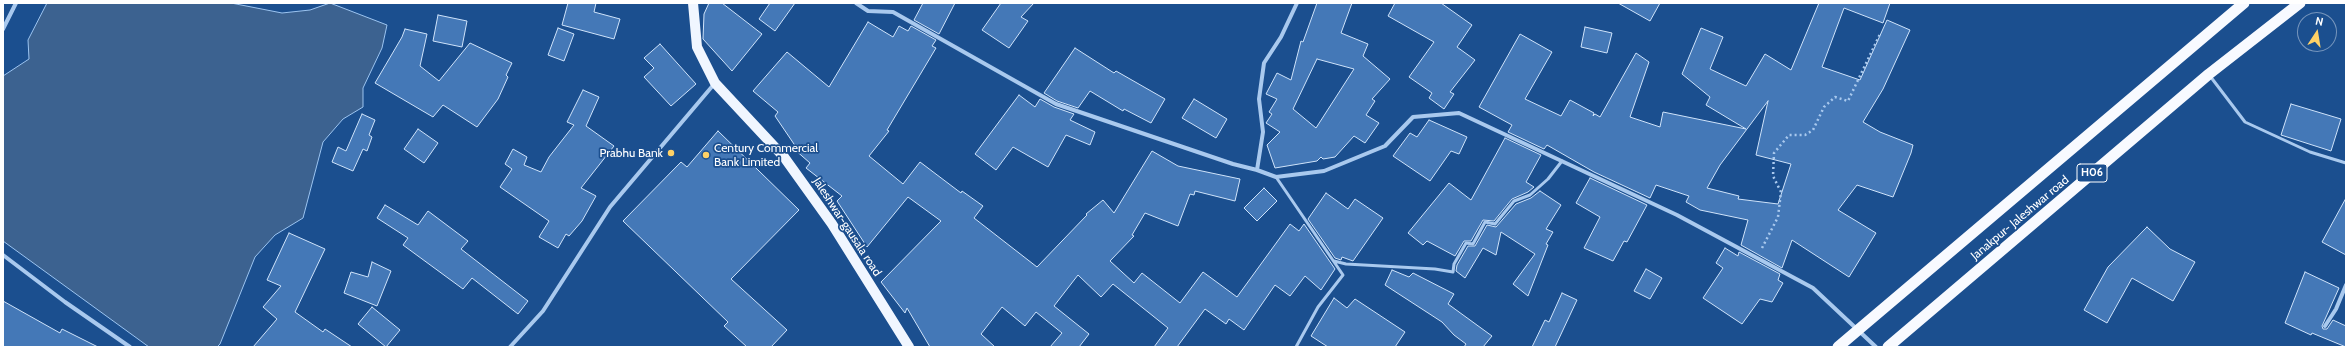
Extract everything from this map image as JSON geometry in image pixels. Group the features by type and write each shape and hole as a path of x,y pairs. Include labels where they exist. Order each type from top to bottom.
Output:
{"highway":[{"name":"H06","path":"1838,347 2244,3"},
{"name":"Janakpur- Jaleshwar road","path":"1888,347 2208,74 2300,3"}],"main road":[{"name":"Jaleshwar-gausala road","path":"693,3 698,47 715,83 784,157 832,224 909,347"}],"street":[{"path":"3,29 16,3"},
{"path":"856,3 868,11 893,12 1056,104 1233,164 1257,170 1276,177 1324,171 1385,146 1413,117 1459,113 1677,215 1813,288 1876,347"},
{"path":"1257,170 1263,132 1260,99 1264,63 1281,37 1297,3"},
{"path":"510,347 543,311 610,207 715,83"},
{"path":"3,255 65,302 130,347"},
{"path":"2325,326 2336,310 2346,285"}],"lane":[{"path":"2208,74 2245,122 2310,152 2346,163"},
{"path":"1334,261 1346,264 1435,269 1453,272 1454,264 1466,243 1473,244 1485,222 1494,224 1514,201 1530,195 1548,179 1562,161"},
{"path":"1276,177 1343,275 1318,307 1296,347"}],"path":[{"path":"1756,257 1778,217 1781,192 1773,176 1774,153 1789,135 1805,135 1812,130 1824,107 1835,97 1848,102 1880,34"}],"water":[{"path":"47,3 231,3 282,13 310,10 330,3 387,25 382,48 363,88 363,107 343,119 323,142 303,218 275,235 255,257 220,344 217,347 149,347 3,241 3,76 29,59 28,40"}],"building":[{"path":"568,3 596,3 594,12 620,19 614,39 562,25"},
{"path":"709,3 722,3 762,34 732,71 703,39 704,14"},
{"path":"770,3 795,3 775,31 759,19"},
{"path":"923,3 955,3 939,34 914,20"},
{"path":"1001,3 1034,3 1021,17 1028,21 1009,48 982,30"},
{"path":"1317,3 1352,3 1341,33 1368,44 1363,56 1390,79 1372,99 1375,101 1366,115 1379,123 1365,143 1354,136 1335,157 1323,159 1321,157 1317,161 1275,168 1267,145 1280,132 1266,123 1272,114 1269,112 1277,99 1266,94 1277,73 1291,80 1301,41 1303,42","holes":["1317,59 1354,69 1316,128 1293,109"]},
{"path":"1395,3 1441,3 1472,25 1457,47 1475,60 1450,92 1454,94 1444,109 1429,98 1432,93 1409,77 1434,42 1388,16"},
{"path":"1618,3 1660,3 1650,21"},
{"path":"1819,3 1890,3 1883,23 1844,8 1822,67 1860,80 1887,20 1910,30 1883,89 1863,122 1880,132 1913,145 1893,197 1857,185 1838,210 1876,233 1849,277 1792,240 1782,268 1741,245 1748,220 1700,210 1686,202 1689,196 1656,185 1650,198 1594,172 1547,145 1544,149 1508,132 1512,125 1479,107 1520,34 1552,52 1525,99 1561,116 1570,100 1594,113 1593,116 1595,114 1600,117 1636,53 1649,62 1630,117 1660,127 1663,112 1746,129 1706,105 1710,97 1682,74 1701,28 1723,37 1710,69 1746,86 1765,54 1791,70","holes":["1768,101 1756,155 1791,164 1778,204 1738,199 1739,196 1707,188 1720,165"]},
{"path":"438,15 467,21 462,47 433,41"},
{"path":"868,22 893,37 899,26 908,31 911,26 936,40 932,46 936,48 887,130 889,131 869,156 903,184 920,162 961,193 962,191 983,206 974,218 1037,267 1087,215 1086,214 1103,200 1114,213 1152,151 1178,166 1240,179 1235,201 1195,191 1194,195 1190,194 1178,226 1145,213 1132,235 1134,236 1110,261 1134,283 1142,273 1180,303 1203,272 1237,297 1290,224 1299,231 1304,224 1335,269 1321,290 1305,276 1290,296 1275,285 1244,330 1229,319 1226,324 1205,309 1177,347 1154,347 1168,328 1113,284 1101,297 1078,275 1054,306 1089,334 1079,347 1050,347 1062,333 1036,312 1025,326 1002,307 981,334 995,347 930,347 907,308 905,313 881,282 941,221 908,197 867,247 837,201 842,196 806,168 810,163 794,149 796,147 775,116 778,112 753,91 787,52 829,87"},
{"path":"1585,27 1612,33 1607,53 1581,47"},
{"path":"558,28 574,34 564,61 548,55"},
{"path":"405,29 427,34 420,66 439,81 470,43 512,63 506,75 508,77 498,99 477,127 443,105 433,117 375,83 402,37"},
{"path":"660,44 696,84 671,106 644,77 654,68 644,58"},
{"path":"1075,48 1114,73 1116,71 1165,99 1151,123 1124,109 1123,111 1090,91 1078,108 1057,101 1044,93"},
{"path":"583,90 599,97 586,126 614,146 581,188 596,196 582,221 569,236 566,234 558,248 539,237 549,221 500,187 512,169 505,164 513,149 527,157 524,165 541,172 549,157 574,125 567,122"},
{"path":"1019,95 1035,107 1040,99 1054,107 1074,114 1070,120 1095,132 1090,145 1066,135 1048,167 1013,147 996,170 975,154"},
{"path":"1194,99 1227,119 1216,138 1182,118"},
{"path":"2291,104 2341,119 2331,151 2281,135"},
{"path":"362,114 375,120 369,135 372,137 367,151 363,149 353,171 332,162 338,147 346,151"},
{"path":"1429,120 1467,137 1459,154 1451,151 1430,181 1393,156 1410,133 1417,137"},
{"path":"418,129 438,143 424,163 404,149"},
{"path":"718,131 799,210 731,279 787,330 771,347 747,347 724,326 728,322 623,221 681,162 687,167"},
{"path":"1505,138 1541,155 1526,182 1534,187 1528,192 1512,199 1494,221 1483,220 1471,241 1464,241 1455,256 1427,241 1423,245 1408,233 1449,183 1471,200"},
{"path":"1590,178 1647,205 1627,242 1624,241 1613,261 1584,248 1600,217 1576,203"},
{"path":"1264,188 1277,201 1257,221 1244,208"},
{"path":"1540,191 1561,205 1546,229 1553,232 1546,244 1548,245 1528,296 1513,284 1535,254 1501,232 1496,255 1483,248 1465,278 1456,271 1457,265 1468,246 1475,246 1487,225 1496,227 1516,204 1531,198"},
{"path":"1326,193 1348,209 1355,199 1383,218 1353,261 1342,257 1341,260 1335,258 1308,219"},
{"path":"2346,198 2346,255 2322,242"},
{"path":"385,205 418,225 428,211 468,241 461,249 528,301 518,314 472,278 463,289 403,245 408,238 377,218"},
{"path":"2147,227 2170,249 2195,262 2173,301 2132,278 2107,323 2084,310 2108,267"},
{"path":"289,233 325,249 295,312 323,332 325,329 352,347 253,347 277,319 263,307 281,286 267,280"},
{"path":"1725,248 1738,256 1739,252 1780,274 1778,280 1783,283 1772,302 1760,299 1742,324 1703,298 1723,268 1716,263"},
{"path":"372,262 391,271 377,306 344,293 351,272 368,277"},
{"path":"1646,269 1662,278 1650,299 1634,291"},
{"path":"1392,270 1409,277 1413,273 1454,294 1448,304 1492,336 1483,347 1464,347 1466,344 1454,335 1442,322 1385,285"},
{"path":"2305,272 2339,288 2322,326 2323,329 2327,329 2333,320 2346,326 2346,347 2312,333 2311,335 2285,323"},
{"path":"1562,293 1577,300 1555,347 1532,347 1545,320 1549,322"},
{"path":"1334,298 1347,308 1355,299 1405,332 1395,347 1328,347 1311,336"},
{"path":"3,301 60,333 62,329 98,347 3,347"},
{"path":"372,307 400,330 386,347 358,324"}],"place":[{"name":"Prabhu Bank","path":"671,153"},
{"name":"Century Commercial Bank Limited","path":"706,155"}]}
